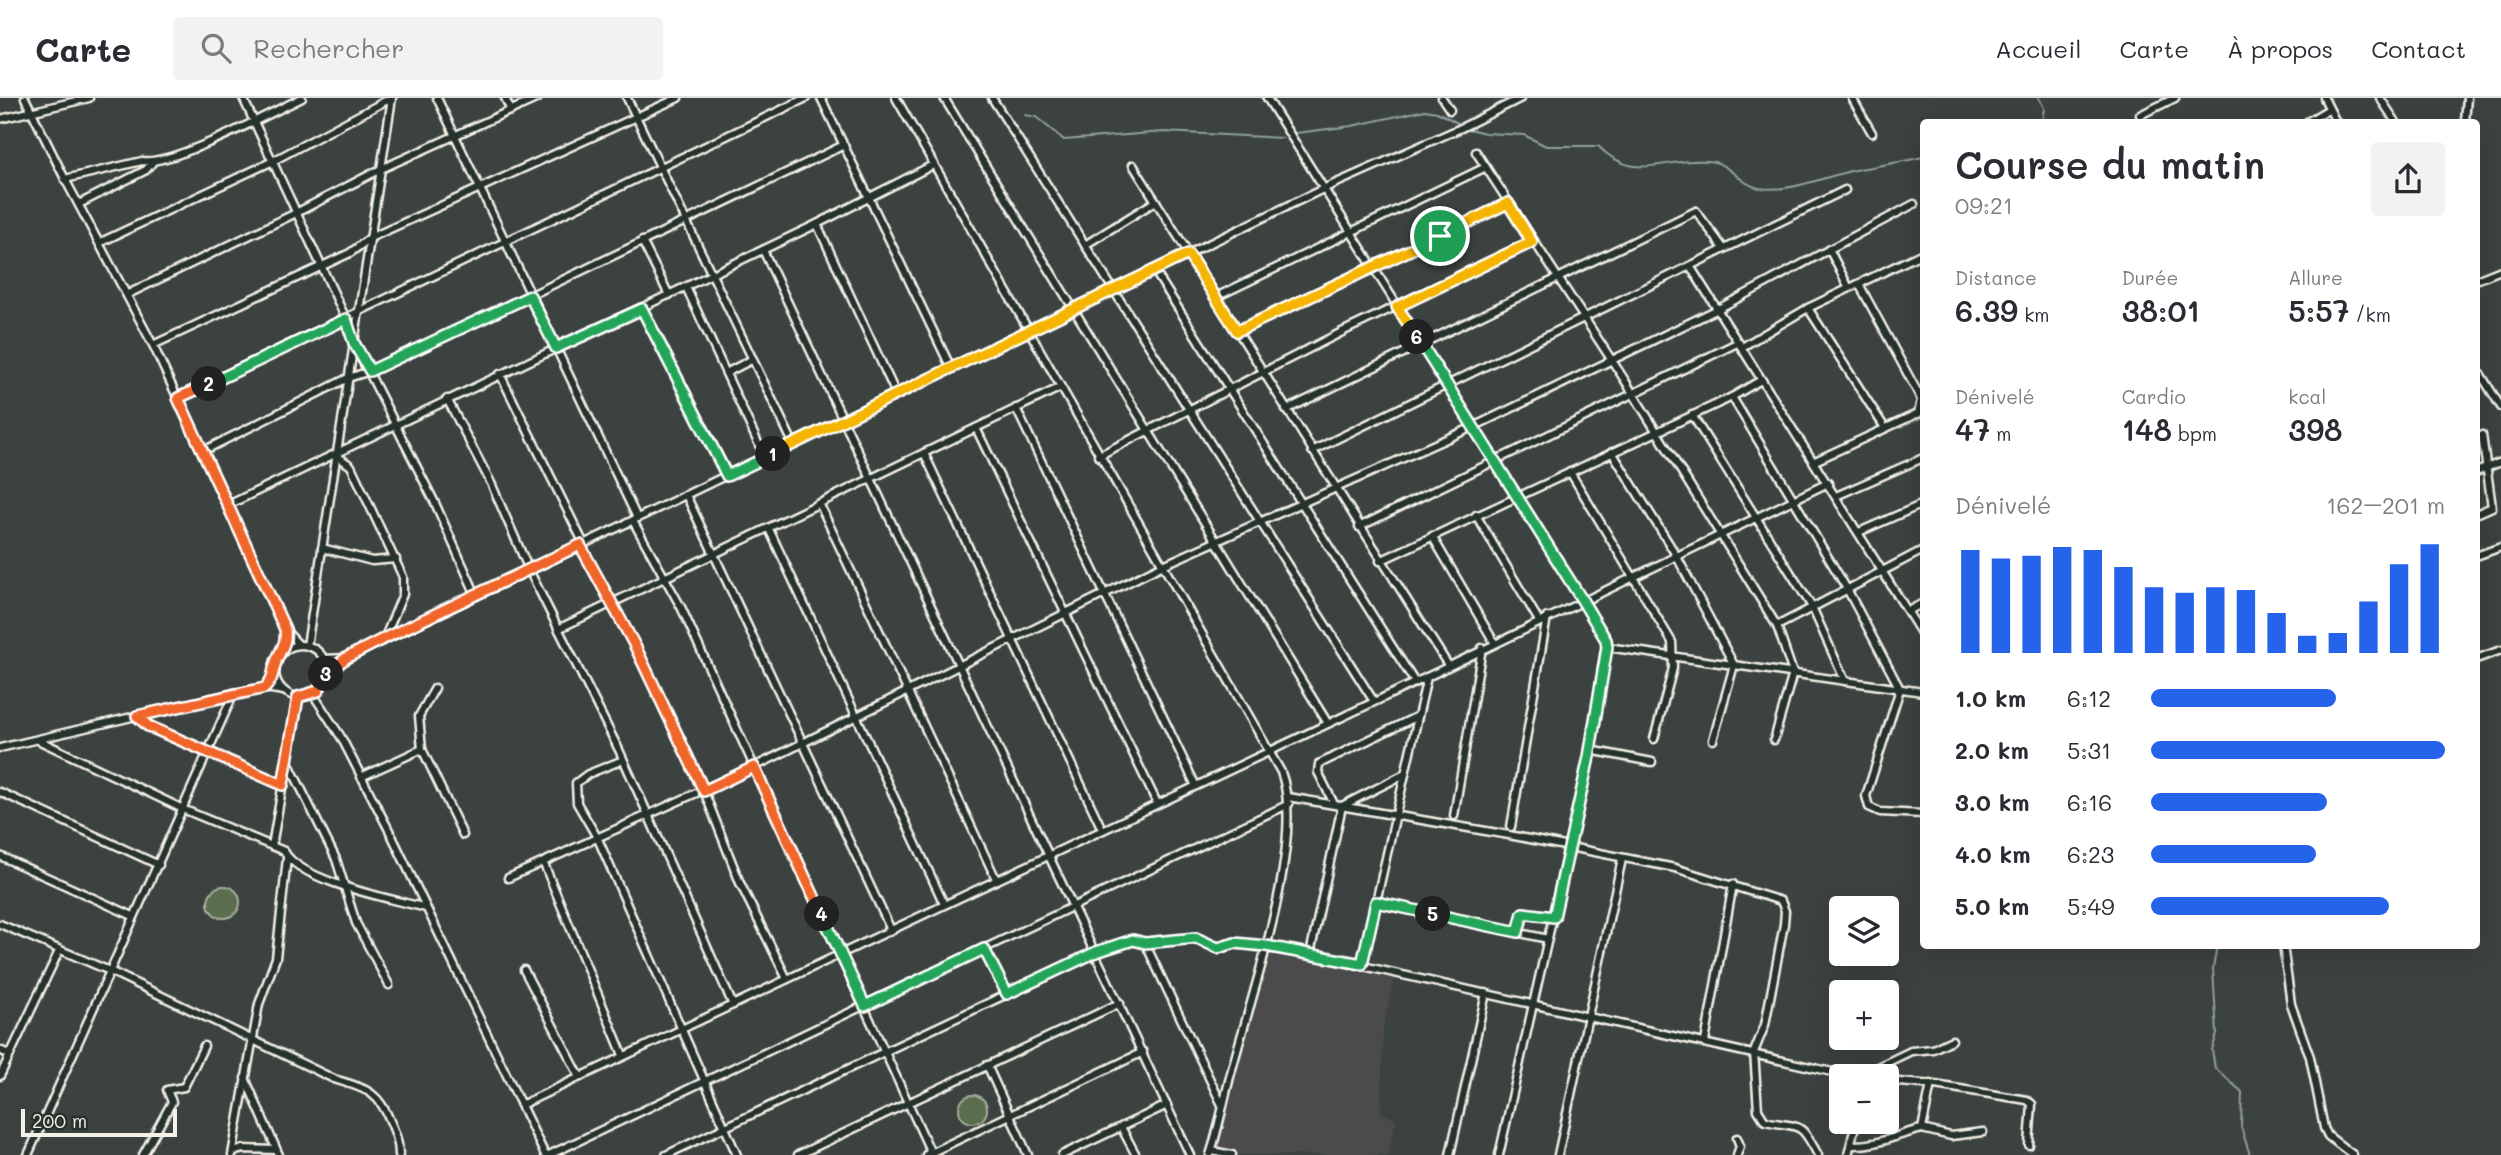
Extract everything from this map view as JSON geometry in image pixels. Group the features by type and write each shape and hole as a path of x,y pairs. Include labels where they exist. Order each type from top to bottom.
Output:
{"street":[{"path":"25,98 153,345 285,629 324,659 346,658"},
{"path":"0,119 89,98"},
{"path":"243,98 346,319 354,343 396,424 476,595"},
{"path":"79,204 146,170 152,163 254,122 302,98"},
{"path":"101,242 272,161 392,98"},
{"path":"303,645 322,548 392,98"},
{"path":"437,98 482,188 635,519 681,607 865,1006 883,1053 930,1154 1143,1052"},
{"path":"505,98 511,111"},
{"path":"128,294 296,214 381,169 538,98"},
{"path":"627,98 793,443"},
{"path":"153,345 350,253 370,238 678,98"},
{"path":"178,398 806,98"},
{"path":"821,98 951,368"},
{"path":"896,98 1027,332 1281,772 1288,800 1287,837 1266,946 1211,1153 1233,1155"},
{"path":"944,98 1326,722"},
{"path":"992,98 1373,700"},
{"path":"1267,98 1606,640 1590,750 1554,917 1531,1003 1499,1155"},
{"path":"1442,98 1450,110"},
{"path":"327,672 346,658 385,638 1323,189 1464,127 1510,100 1521,98"},
{"path":"1852,98 1872,133"},
{"path":"2140,115 2175,98"},
{"path":"2324,98 2334,119"},
{"path":"2380,98 2394,119"},
{"path":"2465,119 2467,98"},
{"path":"2312,119 2329,109"},
{"path":"203,451 348,378 370,371 530,296 844,145"},
{"path":"1476,152 1532,242 1585,318 1777,626 1793,673 1774,740"},
{"path":"65,179 142,161 152,163"},
{"path":"228,505 642,309 933,165"},
{"path":"1133,165 1447,665"},
{"path":"1216,297 1486,167"},
{"path":"1312,452 1845,190"},
{"path":"1085,245 1156,201"},
{"path":"1237,331 1508,203"},
{"path":"508,878 704,791 1161,566 1473,427 1718,309 1914,204"},
{"path":"1286,410 1696,211 1724,249"},
{"path":"817,224 896,394"},
{"path":"642,241 669,295"},
{"path":"1098,456 1187,409 1532,242"},
{"path":"1829,249 1849,288"},
{"path":"763,250 873,478 1190,1155"},
{"path":"1359,527 1494,460 1740,345 1808,308 1920,254"},
{"path":"1690,266 1920,631"},
{"path":"1154,270 1414,681"},
{"path":"2480,278 2501,270"},
{"path":"1858,284 1920,398"},
{"path":"686,287 728,372 765,458"},
{"path":"1808,308 1885,428"},
{"path":"642,309 727,476"},
{"path":"728,372 753,359"},
{"path":"500,374 704,791 740,883 787,979"},
{"path":"2480,374 2501,407"},
{"path":"1380,561 1732,397 1761,380"},
{"path":"558,629 1059,388"},
{"path":"1732,397 1847,589 1900,689 1866,796 1869,807 1880,812 1920,814"},
{"path":"447,400 491,483 529,570 623,760 733,1004"},
{"path":"1016,408 1195,784"},
{"path":"1815,461 1920,413"},
{"path":"1692,415 1812,607 1845,681"},
{"path":"976,428 1157,803"},
{"path":"2480,512 2493,507 2482,435"},
{"path":"1612,452 1676,555 1734,665 1713,740"},
{"path":"924,453 1102,829"},
{"path":"337,454 351,467 403,577 403,594 385,638"},
{"path":"1836,496 1920,459"},
{"path":"2480,470 2501,462"},
{"path":"1570,472 1672,642 1670,655 1673,668 1654,739"},
{"path":"521,1105 1326,722 1427,677 1494,642 1828,483"},
{"path":"686,495 891,930"},
{"path":"819,503 996,879"},
{"path":"1859,532 1920,505"},
{"path":"1476,515 1539,621"},
{"path":"769,529 944,904"},
{"path":"1432,536 1494,642"},
{"path":"2480,555 2501,547"},
{"path":"322,548 372,561 396,559"},
{"path":"1777,626 1920,552"},
{"path":"1908,611 1920,605"},
{"path":"1511,827 1546,636 1547,617"},
{"path":"284,691 275,676 276,662 284,650 285,629"},
{"path":"284,650 303,645"},
{"path":"1607,647 1920,692"},
{"path":"1454,816 1482,648"},
{"path":"2480,658 2501,650"},
{"path":"0,748 234,693 265,688 284,691 298,697 313,694 323,685 327,672 324,659"},
{"path":"265,688 275,676"},
{"path":"1362,964 1427,677"},
{"path":"435,688 419,716 422,749 463,835"},
{"path":"28,1155 112,972 133,916 185,810 234,693"},
{"path":"313,694 341,737 547,1155 1074,906 1288,800 1395,814 1567,847 1733,884 1781,901 1785,911 1765,1025 1754,1052 1761,1116 1765,1121 1799,1126 1809,1136 1818,1155"},
{"path":"272,846 298,697"},
{"path":"137,716 148,726 283,785"},
{"path":"1310,954 1338,805 1318,772 1319,764 1418,716"},
{"path":"38,740 185,810 284,851 287,858 276,958 259,1004 251,1038 232,1154"},
{"path":"361,777 422,749"},
{"path":"1590,750 1652,762"},
{"path":"623,760 588,774 574,788 576,803 598,839 679,1029 737,1155"},
{"path":"288,762 346,885 356,923 389,985"},
{"path":"1338,805 1405,775"},
{"path":"0,792 159,865"},
{"path":"0,856 133,916"},
{"path":"287,858 306,871 426,908"},
{"path":"1561,1154 1587,1015 1622,859"},
{"path":"544,864 623,1055"},
{"path":"1705,1042 1733,884"},
{"path":"1376,902 1548,939"},
{"path":"1518,932 1523,913 1554,917"},
{"path":"1,927 112,972 378,1097 399,1142 400,1155"},
{"path":"666,1155 1096,952 1127,941 1145,943 1196,938 1218,948 1235,943 1310,954 1829,1071"},
{"path":"1145,943 1222,1105"},
{"path":"984,949 1007,994"},
{"path":"2284,949 2291,1004 2309,1057 2324,1128 2328,1136 2353,1155"},
{"path":"0,1076 59,951"},
{"path":"524,970 580,1077"},
{"path":"1450,1155 1486,993"},
{"path":"798,1155 1120,1003"},
{"path":"1884,1064 1911,1051 1933,1049 1952,1040"},
{"path":"143,1155 172,1102 167,1090 184,1087 204,1046"},
{"path":"0,1050 10,1055"},
{"path":"987,1065 1028,1155"},
{"path":"232,1154 243,1149 278,1152 245,1078"},
{"path":"1899,1082 1931,1084 2027,1100 2032,1104 2034,1113 2029,1145"},
{"path":"1922,1129 1931,1084"},
{"path":"1062,1155 1167,1105"},
{"path":"1121,1127 1136,1155"},
{"path":"1851,1145 1873,1145 1893,1136 1922,1129 1951,1136 1983,1132"},
{"path":"1848,1155 1853,1134"},
{"path":"1737,1138 1740,1146 1737,1155"}],"shaded area":[{"path":"1268,950 1394,979 1383,1029 1381,1113 1396,1119 1388,1155 1214,1155"}],"green space":[{"path":"224,886 235,891 240,902 235,913 224,918 213,913 208,902 213,891"},
{"path":"973,1095 983,1099 987,1109 983,1119 973,1123 963,1119 959,1109 963,1099"}],"waterway":[{"path":"2039,98 2044,108 2042,119"},
{"path":"1296,133 1352,126 1425,110 1437,112 1469,129 1485,133 1524,135 1546,146 1598,146 1625,164 1650,166 1692,161 1715,162 1752,186 1772,189 1797,186 1848,172 1920,158"},
{"path":"1025,115 1036,117 1064,140 1164,132 1283,138"},
{"path":"2216,949 2213,969 2217,1034 2212,1050 2215,1068 2242,1092 2241,1127 2250,1155"}],"route":[{"path":"1508,203 1532,242 1397,307 1582,600 1606,640 1607,647 1589,757 1567,847 1554,917 1523,913 1518,932 1376,902 1362,964 1266,946 1235,943 1218,948 1196,938 1145,943 1133,940 1096,952 1007,994 984,949 865,1006 754,767 704,791 635,646 580,545 385,638 346,658 327,672 318,691 306,697 298,697 283,785 148,726 137,716 265,688 275,676 276,662 286,643 285,629 178,398 346,319 354,343 370,371 530,296 556,348 642,309 727,476 1188,254 1237,331 1440,236 1508,203"}]}
